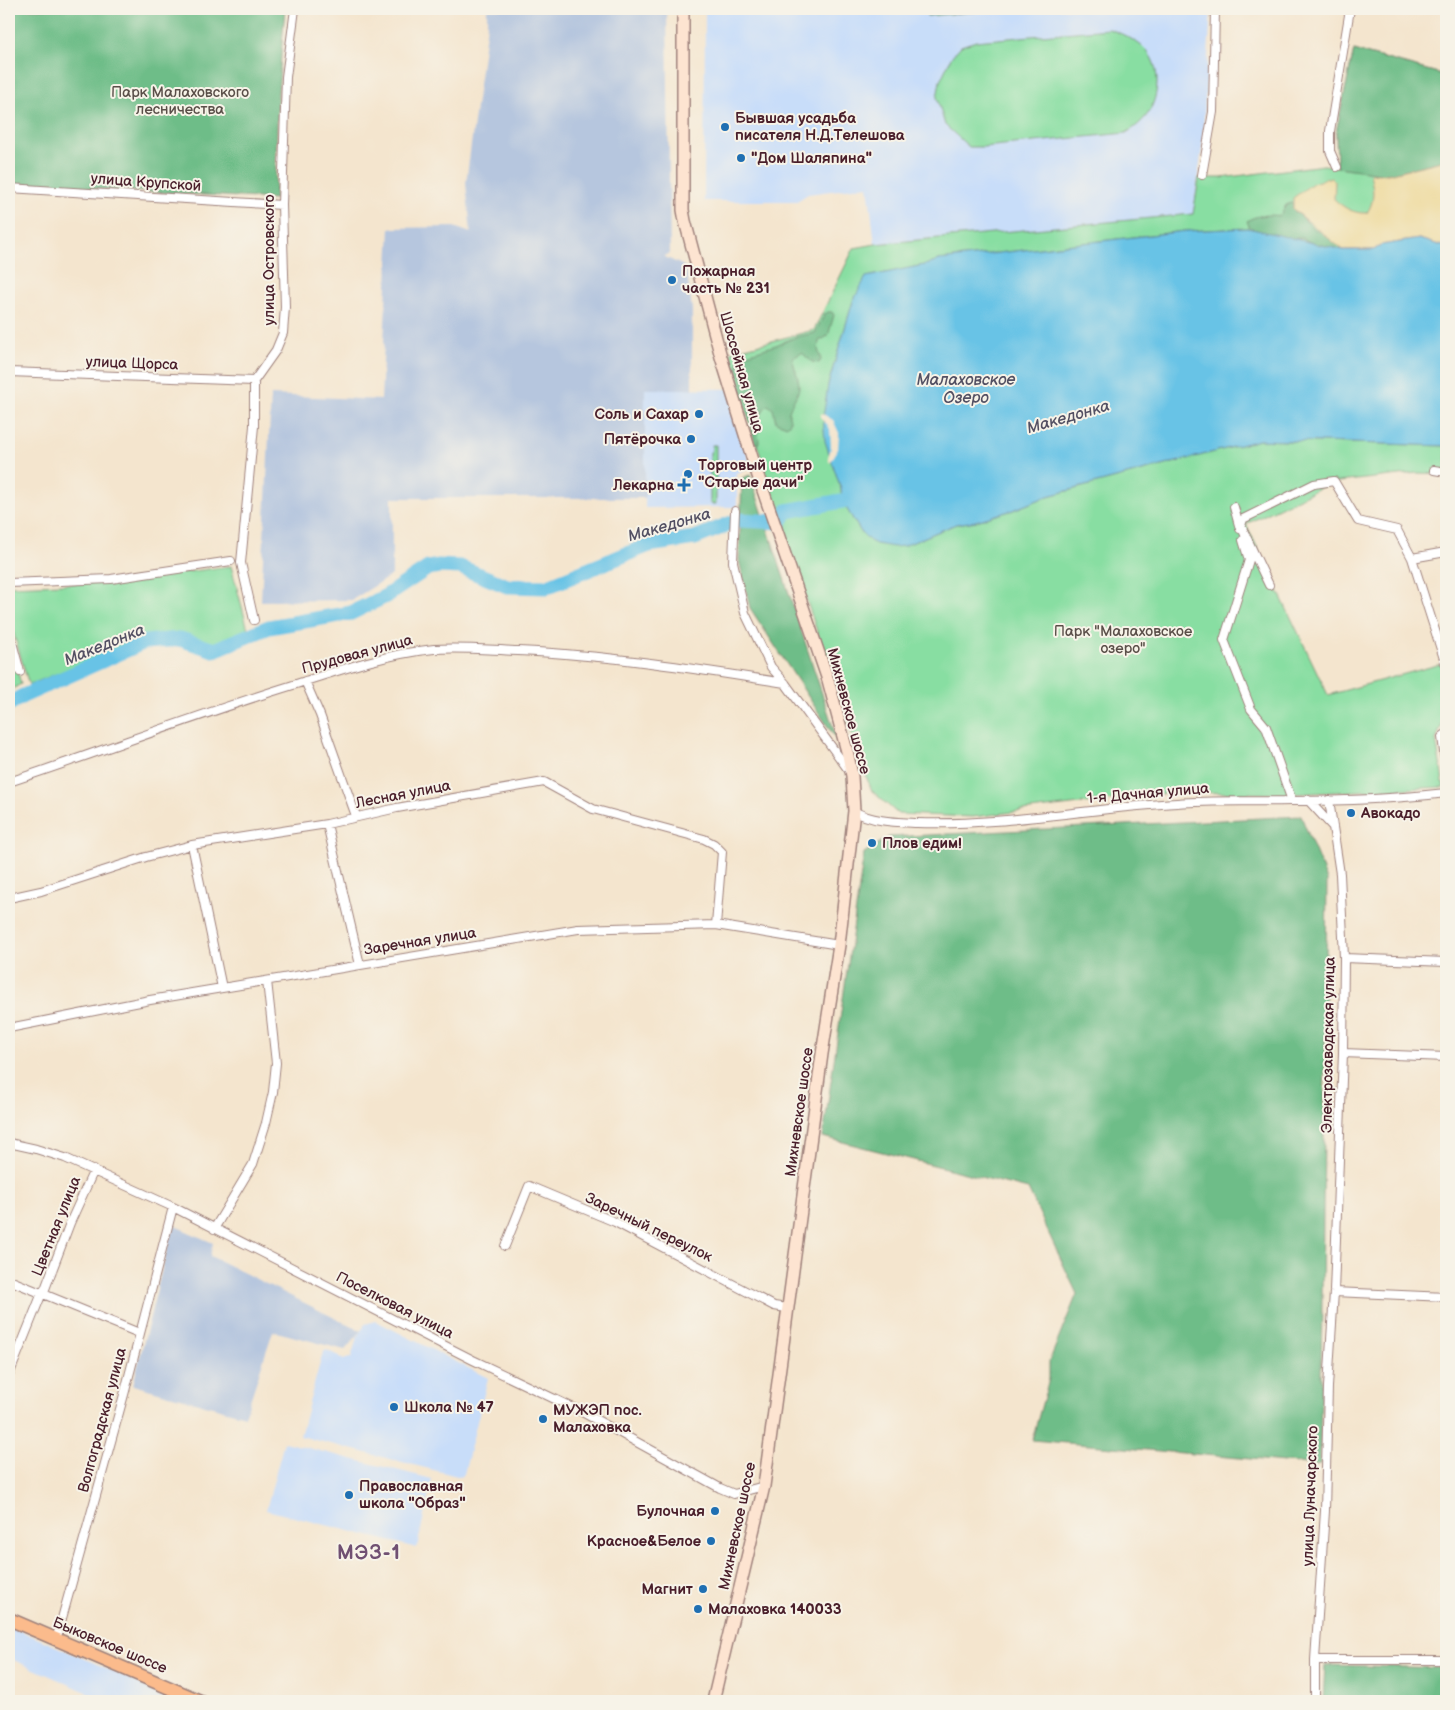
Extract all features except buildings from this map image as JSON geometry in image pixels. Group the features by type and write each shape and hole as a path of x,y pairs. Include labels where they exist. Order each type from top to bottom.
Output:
{"main road":[{"name":"Шоссейная улица","path":"683,9 684,215 721,357 777,532"},
{"name":"Михневское шоссе","path":"713,1701 764,1486 822,1054 839,945 854,811 852,776 848,754 828,680 777,532"},
{"name":"Быковское шоссе","path":"9,1619 200,1701"}],"street":[{"name":"улица Островского","path":"254,380 276,350 283,333 285,307 282,205 286,77 295,9"},
{"path":"1202,175 1213,112 1215,9"},
{"path":"1337,167 1330,151 1330,131 1350,9"},
{"name":"улица Крупской","path":"9,188 282,205"},
{"name":"улица Щорса","path":"9,372 254,380"},
{"path":"254,380 254,426 241,563 254,620"},
{"path":"1434,470 1446,472"},
{"path":"1269,585 1242,526 1243,519 1314,484 1334,481 1358,520 1397,530 1412,558 1446,664"},
{"path":"1234,507 1250,560 1224,640 1252,709 1266,727 1292,802"},
{"path":"735,511 733,562 745,613 771,667 786,683 852,776"},
{"path":"1412,558 1446,552"},
{"path":"9,584 111,579 231,561"},
{"path":"9,631 20,672"},
{"name":"Прудовая улица","path":"9,782 230,705 370,661 410,653 456,648 565,653 636,661 786,683"},
{"path":"306,681 320,714 356,816"},
{"path":"1446,734 1442,737 1446,766"},
{"name":"Лесная улица","path":"9,898 41,891 137,859 192,845 327,824 356,816 544,782 593,809 704,839 714,844 722,852 716,925"},
{"name":"1-я Дачная улица","path":"854,811 863,816 898,822 991,822 1176,803 1234,800 1292,802 1386,799 1446,793"},
{"path":"1308,800 1333,826"},
{"name":"Электрозаводская улица","path":"1329,800 1340,874 1344,958 1343,1053 1334,1292"},
{"path":"327,824 360,965"},
{"path":"192,845 222,988"},
{"name":"Заречная улица","path":"9,1028 150,1000 578,929 716,925 839,945"},
{"path":"1344,958 1446,962"},
{"path":"214,1229 253,1164 262,1140 273,1092 276,1063 267,981"},
{"path":"1343,1053 1446,1057"},
{"name":"Поселковая улица","path":"9,1143 57,1155 173,1207 473,1360 584,1414 720,1488 734,1494 764,1486"},
{"name":"Цветная улица","path":"9,1375 70,1223 94,1170"},
{"name":"Заречный переулок","path":"505,1246 529,1186 615,1222 774,1306 787,1308"},
{"name":"Волгоградская улица","path":"56,1640 173,1207"},
{"path":"9,1280 139,1333"},
{"path":"1334,1292 1446,1297"},
{"name":"улица Луначарского","path":"1315,1701 1315,1660 1325,1511 1328,1387 1334,1292"},
{"path":"1315,1660 1446,1660"}],"shaded area":[{"path":"487,9 667,9 670,254 663,256 686,267 692,309 692,389 645,389 645,498 392,498 392,575 352,600 261,601 271,395 381,400 390,228 454,227 471,233 466,183 487,24"},
{"path":"705,9 1211,9 1202,148 1193,214 875,244 868,186 808,194 797,201 704,201"},
{"path":"645,388 729,389 751,467 737,473 737,507 645,508"},
{"path":"173,1225 213,1243 210,1256 361,1331 345,1350 273,1331 245,1416 133,1385"},
{"name":"Школа № 47","path":"376,1321 488,1378 464,1474 461,1477 300,1436 323,1352 327,1350 344,1359 351,1358 357,1337 365,1324"},
{"name":"Православная школа \"Образ\"","path":"284,1442 432,1479 417,1548 266,1510"},
{"path":"9,1626 182,1701 107,1701 9,1658"}],"green space":[{"name":"Парк Малаховского лесничества","path":"9,9 285,9 278,93 275,199 9,184"},
{"path":"926,9 1006,9 927,16"},
{"path":"1109,29 1127,36 1143,47 1149,54 1156,71 1155,99 1147,115 1126,133 969,147 945,125 937,98 940,81 952,56 961,46 976,41"},
{"name":"Парк \"Малаховское озеро\"","path":"1354,50 1445,75 1446,71 1446,247 1419,239 1343,250 1248,228 1185,231 939,260 934,263 867,277 853,301 828,385 831,458 841,489 842,501 861,532 911,543 956,524 976,521 1013,510 1048,496 1259,440 1446,446 1446,474 1417,473 1330,483 1246,524 1328,695 1441,664 1446,679 1446,713 1436,740 1444,787 1292,794 1178,792 973,817 898,814 872,791 866,776 780,522 730,352 814,330 854,248 876,244 1193,214 1199,178 1221,178 1324,165 1337,167 1336,132"},
{"path":"1354,50 1445,75 1446,71 1446,160 1388,174 1337,167 1336,132"},
{"path":"1291,203 1295,206 1295,212 1313,228 1322,232 1328,232 1342,247 1339,249 1317,245 1302,238 1289,240 1281,236 1264,234 1249,226 1247,221 1254,217 1280,216 1286,205"},
{"path":"828,312 832,312 834,315 828,336 819,341 818,349 821,360 819,363 812,362 802,353 792,358 799,386 789,412 790,423 787,426 776,422 773,409 768,405 761,413 758,427 759,443 755,444 738,380 737,365 747,354 796,337 815,333"},
{"path":"712,445 716,445 716,504 710,504 710,452 712,451"},
{"path":"750,475 838,742 750,608 739,560 742,478"},
{"path":"231,566 249,633 214,647 179,636 143,638 29,685 9,618 9,586 112,582"},
{"path":"9,640 21,684 9,691"},
{"path":"1301,816 1327,880 1320,1465 1032,1440 1049,1379 1049,1362 1077,1294 1028,1189 823,1137 864,853 889,837"},
{"path":"1325,1665 1446,1668 1446,1701 1323,1701"}],"sand":[{"path":"1446,160 1446,247 1419,239 1381,245 1374,250 1343,250 1293,209 1293,198 1313,183 1331,177 1335,181 1334,199 1349,210 1367,213 1373,198 1370,173 1388,174"}],"water":[{"name":"Малаховское Озеро","path":"1248,228 1343,250 1374,250 1381,245 1419,239 1446,247 1446,446 1259,440 1048,496 1013,510 976,521 956,524 904,546 894,547 876,544 861,532 842,501 841,489 825,441 823,418 828,385 853,301 866,277 933,263 939,260 1185,231"}],"pier":[{"path":"821,413 833,420 839,433 838,449 830,463 828,457 831,448 830,429 821,419"}],"waterway":[{"name":"Македонка","path":"9,704 145,642 180,639 214,650 269,627 351,613 386,596 428,568 439,566 460,567 507,586 546,587 649,545 695,538 739,520 780,522 787,511 842,501 861,495"}],"place":[{"name":"Бывшая усадьба писателя Н.Д.Телешова","path":"725,127"},
{"name":"\"Дом Шаляпина\"","path":"741,158"},
{"name":"Пожарная часть № 231","path":"672,280"},
{"name":"Соль и Сахар","path":"699,414"},
{"name":"Пятёрочка","path":"691,439"},
{"name":"Торговый центр \"Старые дачи\"","path":"688,474"},
{"name":"Лекарна","path":"684,485"},
{"name":"Авокадо","path":"1351,813"},
{"name":"Плов едим!","path":"872,843"},
{"name":"Школа № 47","path":"394,1407"},
{"name":"МУЖЭП пос. Малаховка","path":"543,1419"},
{"name":"Православная школа \"Образ\"","path":"349,1495"},
{"name":"Булочная","path":"715,1511"},
{"name":"Красное&Белое","path":"711,1541"},
{"name":"Магнит","path":"703,1589"},
{"name":"Малаховка 140033","path":"698,1609"}],"district":[{"name":"МЭЗ-1","path":"369,1552"}]}
